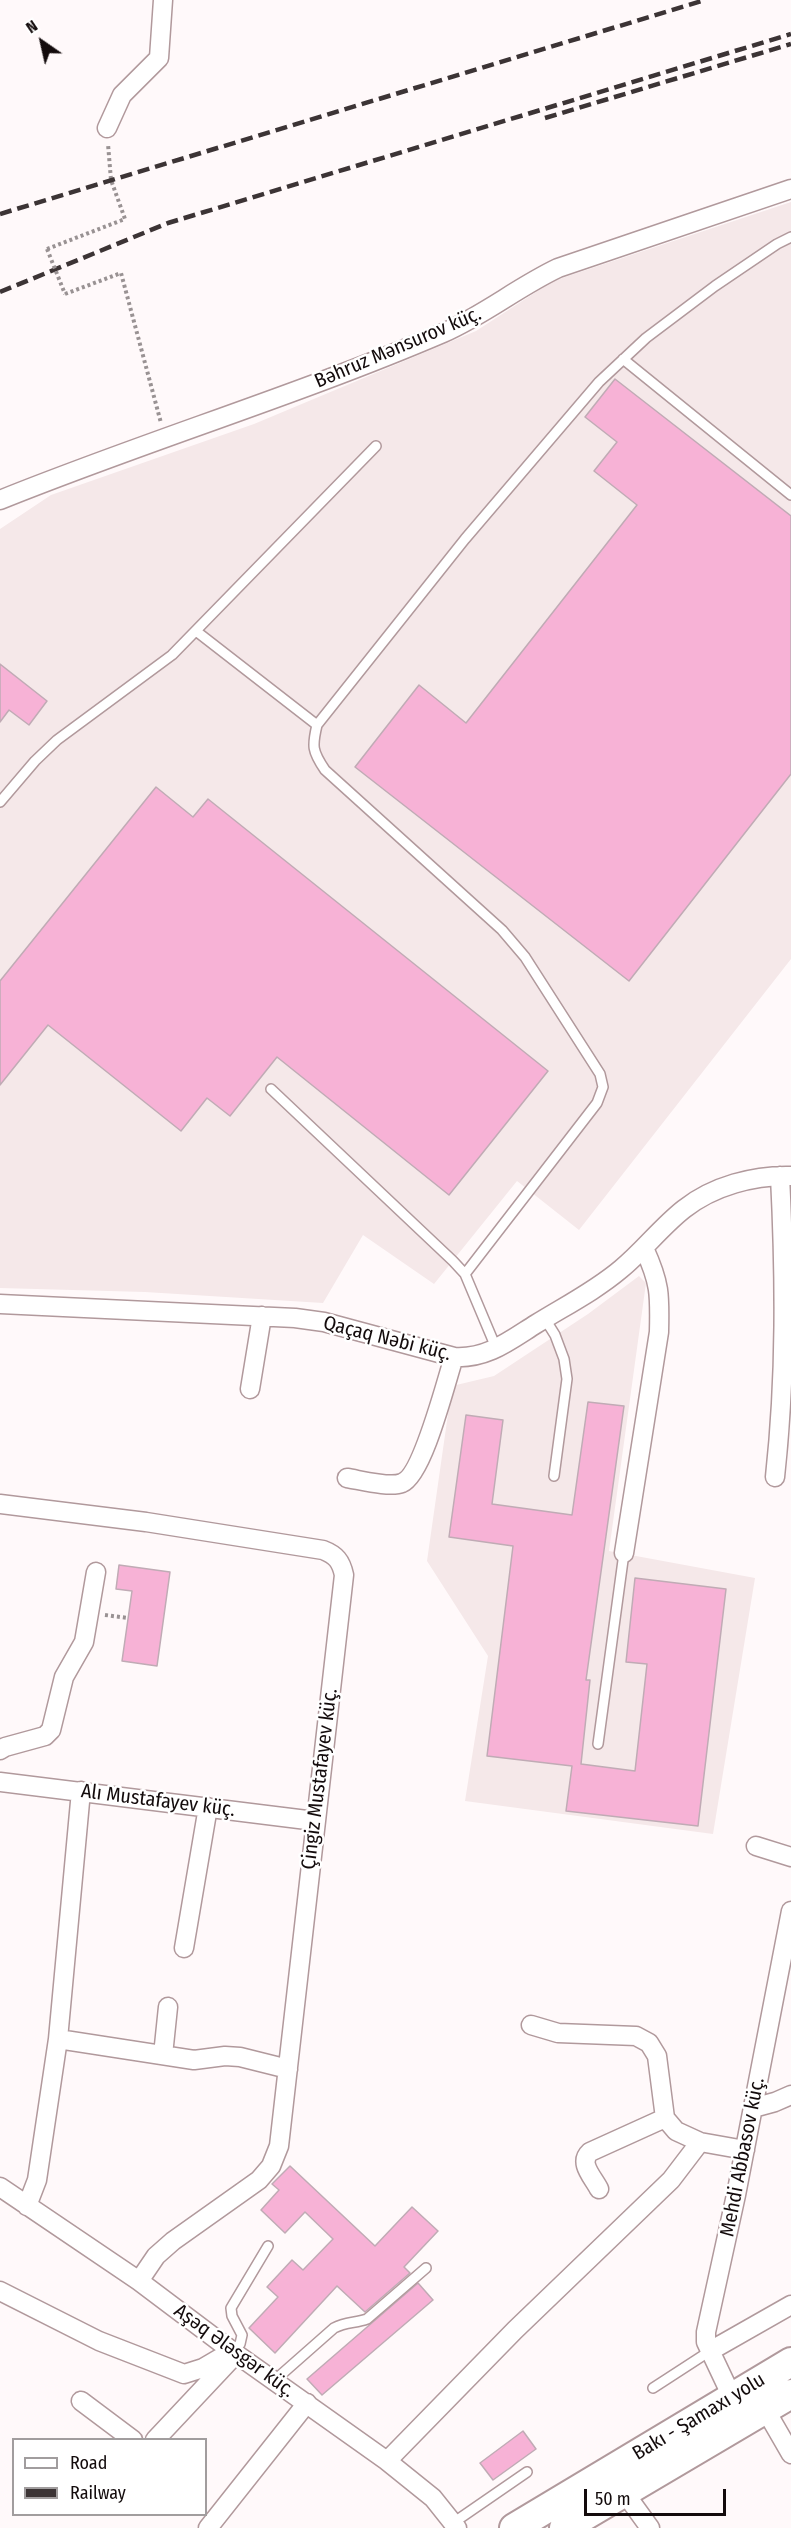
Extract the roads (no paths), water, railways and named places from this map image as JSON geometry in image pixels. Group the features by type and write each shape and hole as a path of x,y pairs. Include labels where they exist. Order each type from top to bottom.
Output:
{"highway":[{"name":"Bakı - Şamaxı yolu","path":"514,2528 791,2362"},
{"name":"Bakı - Şamaxı yolu","path":"564,2528 791,2394"}],"street":[{"path":"107,128 123,95 159,58 163,0"},
{"name":"Bəhruz Mənsurov küç.","path":"0,500 59,476 290,394 444,332 476,317 531,281 558,268 791,189"},
{"path":"775,1477 784,1357 785,1176"},
{"name":"Qaçaq Nəbi küç.","path":"0,1304 262,1316 324,1322 454,1357 470,1358 497,1350 597,1288 644,1248 684,1209 704,1197 736,1184 785,1176"},
{"path":"624,1553 659,1332 660,1297 657,1275 644,1248"},
{"path":"249,1389 262,1316"},
{"path":"347,1478 392,1484 408,1479 423,1455 454,1357"},
{"name":"Çingiz Mustafayev küç.","path":"0,1504 146,1522 323,1550 334,1554 342,1564 344,1575 279,2146 271,2166 259,2180 173,2241 156,2256 139,2281"},
{"path":"0,1750 45,1736 51,1730 64,1677 84,1642 96,1572"},
{"name":"Alı Mustafayev küç.","path":"0,1782 315,1821"},
{"path":"27,2206 37,2180 58,2039 81,1791"},
{"path":"184,1948 208,1807"},
{"path":"756,1846 791,1857"},
{"name":"Mehdi Abbasov küç.","path":"732,2397 706,2342 706,2332 745,2150 791,1911"},
{"path":"163,2055 168,2007"},
{"path":"531,2025 573,2034 636,2036 649,2043 657,2056 665,2118 676,2131 700,2142 745,2150"},
{"path":"58,2039 194,2060 225,2056 240,2057 288,2069"},
{"path":"753,2108 791,2095"},
{"path":"599,2189 584,2162 590,2151 665,2118"},
{"path":"387,2461 523,2322 671,2180 700,2142"},
{"name":"Aşəq Ələsgər küç.","path":"0,2187 139,2281 234,2353 387,2461 433,2498 455,2525"},
{"path":"0,2291 99,2341 184,2374 203,2368 234,2353"},
{"path":"710,2351 791,2305"},
{"path":"156,2438 234,2353"},
{"path":"81,2401 132,2438"},
{"path":"208,2528 307,2403"},
{"path":"765,2409 791,2454"},
{"path":"624,2492 650,2528"}],"lane":[{"path":"465,1274 597,1103 603,1087 600,1074 525,957 502,930 325,770 315,756 313,744 317,725 465,539 599,382 646,338 715,286 791,237"},
{"path":"623,359 791,495"},
{"path":"0,802 35,761 57,740 172,655 376,446"},
{"path":"196,631 317,725"},
{"path":"271,1089 465,1274 497,1350"},
{"path":"545,1319 555,1335 564,1359 567,1379 554,1476"},
{"path":"598,1744 624,1553"},
{"path":"234,2353 242,2336 232,2316 231,2308 268,2246"},
{"path":"274,2380 334,2328 344,2323 355,2324 367,2319 426,2268"},
{"path":"653,2388 710,2351"},
{"path":"455,2525 527,2472"}],"railway":[{"path":"0,214 705,0"},
{"path":"0,292 168,223 791,34"},
{"path":"545,118 791,44"}]}
